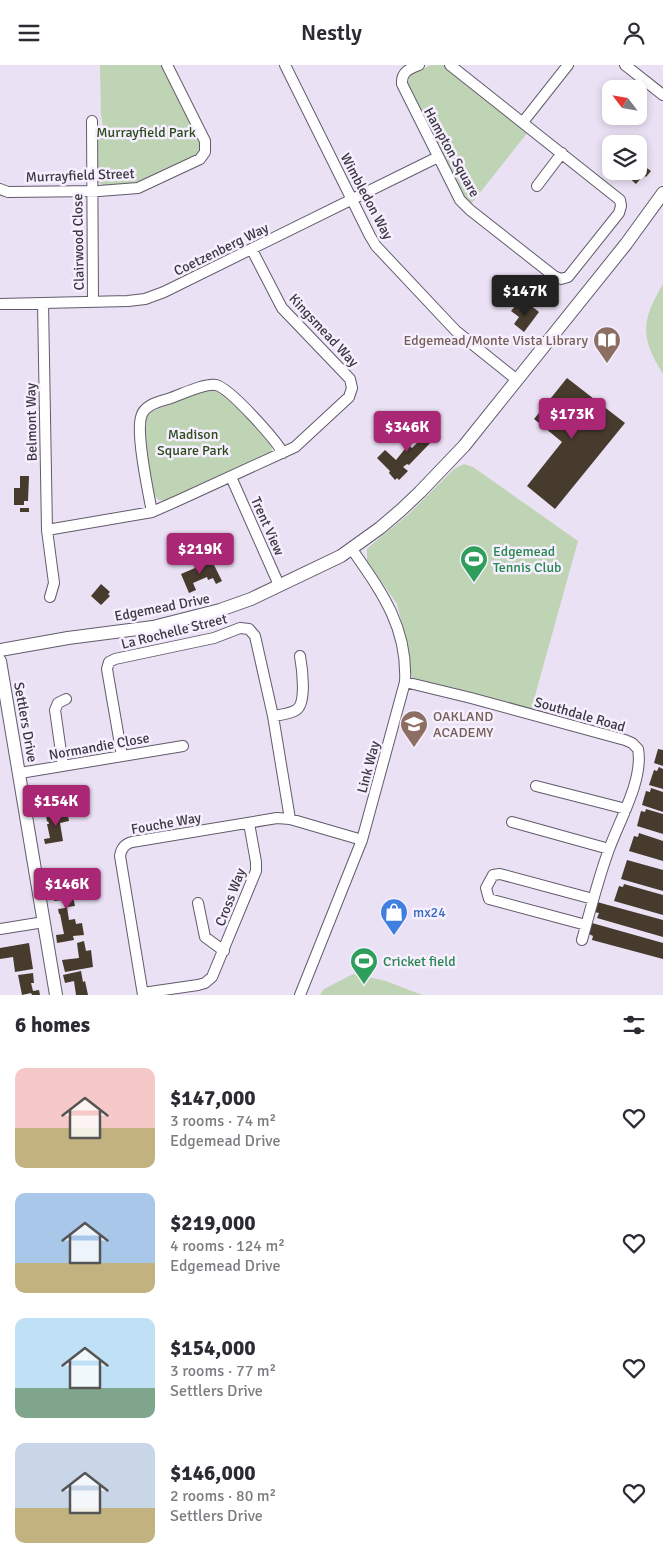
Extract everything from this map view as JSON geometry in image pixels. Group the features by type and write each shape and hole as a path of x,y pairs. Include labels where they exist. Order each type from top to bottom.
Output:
{"street":[{"name":"Murrayfield Street","path":"0,189 8,191 91,191 138,188 166,176 203,156 206,149 205,141 166,65"},
{"name":"Wimbledon Way","path":"285,65 370,236 385,257 456,331 517,380"},
{"name":"Hampton Square","path":"419,65 404,73 401,79 402,84 463,204 544,269 557,278 565,279 619,213 621,206 619,197 450,65"},
{"path":"523,122 568,65"},
{"path":"625,65 663,95"},
{"name":"Clairwood Close","path":"92,121 93,302"},
{"path":"537,186 562,153"},
{"name":"Coetzenberg Way","path":"0,304 145,299 164,292 438,157"},
{"name":"Edgemead Drive","path":"0,651 176,622 228,608 341,556 380,528 420,493 464,446 626,244 663,193"},
{"name":"Kingsmead Way","path":"47,535 152,512 231,477 295,447 348,397 352,388 350,379 282,308 252,249"},
{"name":"Belmont Way","path":"43,303 47,535 54,583 50,597"},
{"path":"152,512 142,451 140,419 145,409 153,404 207,385 220,387 233,397 260,425 279,446 282,453"},
{"name":"Trent View","path":"231,477 279,585"},
{"name":"Link Way","path":"300,995 362,840 405,682 406,669 403,648 393,613 351,549"},
{"name":"La Rochelle Street","path":"122,756 107,669 109,662 214,638 240,628 248,629 255,637 273,716 290,819"},
{"path":"273,716 294,712 300,707 303,676 300,656"},
{"name":"Settlers Drive","path":"0,661 56,995"},
{"name":"Southdale Road","path":"405,682 480,700 632,743 638,749 639,763 626,809 609,849 582,940"},
{"path":"63,766 54,712 58,703 66,699"},
{"name":"Normandie Close","path":"20,773 183,746"},
{"path":"536,785 626,809"},
{"name":"Fouche Way","path":"143,994 120,856 123,847 132,842 277,818 290,819 362,840"},
{"path":"512,822 609,849"},
{"name":"Cross Way","path":"143,994 205,983 212,977 256,871 249,823"},
{"path":"586,925 489,899 486,888 493,875 500,874 593,899"},
{"name":"Cross Way","path":"198,903 205,937 224,951"},
{"path":"0,929 44,922"}],"green space":[{"name":"Murrayfield Park","path":"100,65 161,65 200,144 200,150 197,155 162,173 132,184 106,186 97,181 97,136 103,126"},
{"path":"431,65 443,65 528,132 471,204 465,198 407,84 408,76"},
{"path":"663,284 663,374 650,350 646,329 650,308"},
{"name":"Madison Square Park","path":"211,388 221,390 270,442 272,447 271,453 165,501 159,500 153,494 144,424 147,415"},
{"name":"Edgemead Tennis Club","path":"464,464 473,467 578,541 531,710 412,678 407,645 397,604 367,561 367,549 410,513 454,469"},
{"name":"Cricket field","path":"353,974 386,981 422,995 320,995 324,989"}],"building":[{"path":"632,180 639,180 636,184"},
{"path":"529,304 539,312 524,332 514,324 519,317 511,311 516,305 524,311"},
{"path":"567,378 625,423 555,509 527,486 562,442 534,419"},
{"path":"418,421 435,438 409,465 407,464 403,467 408,471 399,480 397,478 395,480 389,473 390,471 377,458 385,450 396,460 408,445 412,448 420,440 410,430"},
{"path":"20,476 29,476 28,501 24,501 24,505 14,505 14,488 20,488"},
{"path":"20,508 29,508 29,512 20,512"},
{"path":"200,561 201,565 212,561 222,581 216,584 213,578 208,580 207,577 193,583 196,590 189,593 181,574 195,568 193,563"},
{"path":"101,584 110,592 108,594 110,596 101,605 91,596"},
{"path":"658,749 663,750 663,766 654,763"},
{"path":"659,767 663,769 663,789 649,785 654,770 657,771"},
{"path":"651,788 663,792 663,812 642,805 646,791 650,792"},
{"path":"646,809 663,814 663,834 637,826 641,811 645,812"},
{"path":"67,811 69,821 60,823 63,841 45,844 44,839 50,838 46,815"},
{"path":"639,833 663,841 663,861 629,851 634,836 638,837"},
{"path":"627,860 663,870 663,891 621,879"},
{"path":"78,877 80,885 71,887 75,906 67,907 69,920 75,919 76,924 82,923 84,935 73,936 74,940 57,943 56,935 64,934 58,909 65,908 63,900 54,901 53,893 57,892 55,883"},
{"path":"624,884 663,895 663,915 614,901 619,886 623,887"},
{"path":"597,902 663,920 663,937 597,918 599,913 594,912"},
{"path":"592,923 663,943 663,959 592,940 593,936 589,934"},
{"path":"84,941 86,951 91,950 93,967 65,972 62,960 79,958 77,943"},
{"path":"29,943 33,969 15,972 13,957 0,959 0,948"},
{"path":"81,971 88,995 76,995 74,981 65,983 63,975"},
{"path":"33,973 34,983 31,983 33,991 39,990 40,995 32,995 31,993 22,995 18,975"}],"place":[{"name":"Edgemead/Monte Vista Library","path":"607,364"},
{"name":"Edgemead Tennis Club","path":"474,583"},
{"name":"OAKLAND ACADEMY","path":"414,748"},
{"name":"mx24","path":"394,936"},
{"name":"Cricket field","path":"364,985"}]}
